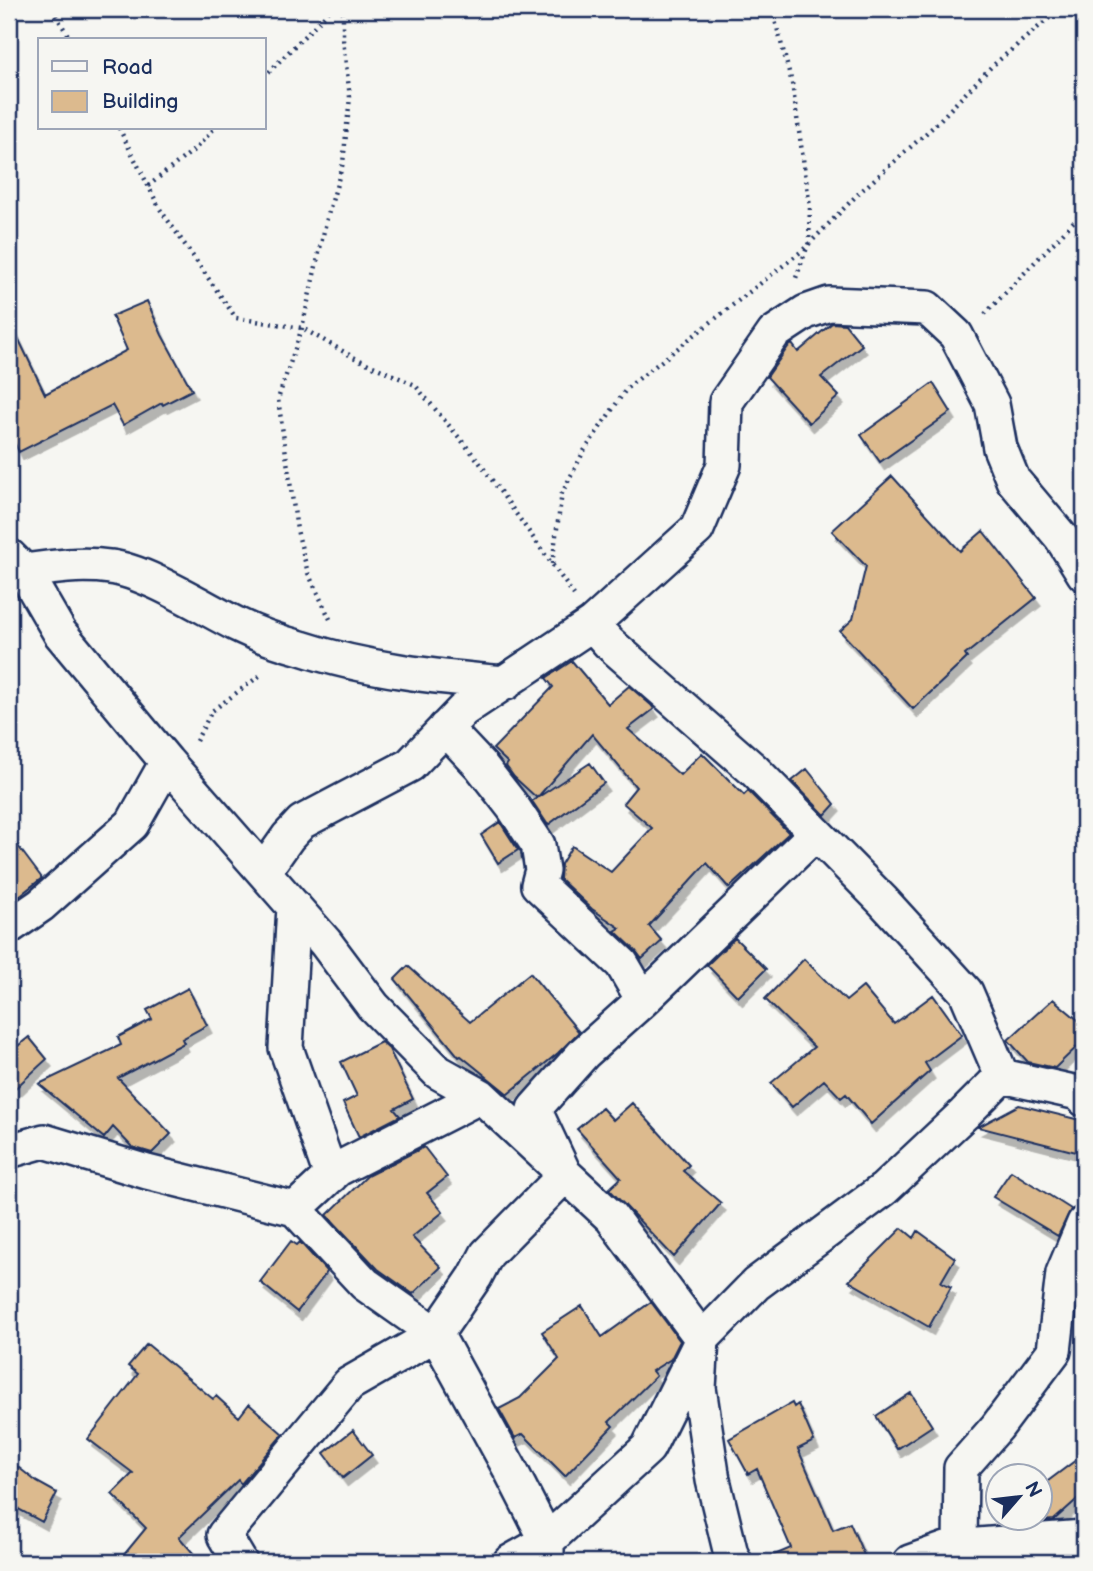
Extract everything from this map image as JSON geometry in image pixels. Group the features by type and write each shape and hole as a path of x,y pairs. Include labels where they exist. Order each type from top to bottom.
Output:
{"street":[{"path":"264,871 302,822 410,765 463,710 592,624 697,529 724,465 726,402 774,333 806,313 829,304 928,308 956,335 992,404 1000,448 1013,480 1061,537 1084,574"},
{"path":"17,563 112,567 152,581 240,626 301,649 365,666 436,677 506,683"},
{"path":"17,563 61,633 167,762 294,906 382,1016 438,1072 481,1096 611,1217 702,1339 699,1388 713,1480 730,1554 735,1562"},
{"path":"592,624 609,643 755,771 883,901 966,992 1002,1076"},
{"path":"444,729 489,776 538,845 542,870 538,885 622,964 643,999"},
{"path":"9,927 41,905 132,824 167,762"},
{"path":"565,1175 534,1109 584,1053 815,834"},
{"path":"294,906 286,1048 331,1176"},
{"path":"1002,1076 1083,1090"},
{"path":"510,1562 547,1551 648,1448 702,1339 755,1284 884,1189 1002,1076"},
{"path":"295,1209 338,1169 481,1096"},
{"path":"9,1151 44,1141 147,1172 295,1209 365,1284 436,1334 510,1469 547,1551"},
{"path":"240,1562 224,1535 349,1384 436,1334 475,1277 487,1254 565,1175"},
{"path":"960,1547 961,1468 997,1427 1054,1351 1063,1273 1084,1223"},
{"path":"920,1560 960,1547 1078,1531"}],"path":[{"path":"52,9 70,38"},
{"path":"266,75 331,9"},
{"path":"167,762 195,744 212,711 301,649 331,620 308,573 297,530 278,400 302,328 326,222 343,163 350,97 343,40 343,9"},
{"path":"772,9 792,83 810,207 810,242"},
{"path":"552,564 562,493 584,451 627,388 810,242 858,194 933,127 991,67 1060,9"},
{"path":"120,130 160,209 236,318 302,328 354,357 415,385 477,459 592,624"},
{"path":"148,186 195,149 213,130"},
{"path":"956,335 992,309 1082,213 1084,204"}],"building":[{"path":"147,301 192,390 123,425 112,405 19,452 9,432 9,319 45,394 127,350 112,316"},
{"path":"832,323 845,324 862,345 821,377 839,396 809,423 767,377 788,347 792,344 798,352"},
{"path":"933,383 951,412 880,462 861,435"},
{"path":"892,476 960,551 983,531 1036,598 965,655 967,658 913,709 840,631 853,619 866,566 832,531"},
{"path":"572,661 608,704 629,686 651,705 654,709 628,729 680,775 702,753 744,795 748,791 789,833 729,888 707,863 649,926 662,941 642,959 615,931 620,928 592,909 560,879 561,864 572,846 611,872 652,828 623,803 636,787 592,734 537,798 514,777 506,766 508,763 493,749 553,687 546,678"},
{"path":"590,763 604,783 548,825 532,801"},
{"path":"807,769 835,804 825,815 792,781"},
{"path":"500,822 518,850 498,863 481,835"},
{"path":"9,834 42,878 9,904"},
{"path":"735,938 766,969 738,997 707,965"},
{"path":"804,959 846,1001 863,987 894,1024 933,995 962,1035 925,1063 930,1071 871,1124 846,1094 841,1098 824,1080 792,1107 771,1083 814,1047 765,999"},
{"path":"408,966 470,1022 530,973 579,1032 508,1094 459,1057 395,979"},
{"path":"188,988 207,1025 182,1039 184,1043 118,1078 171,1134 152,1153 132,1147 113,1127 104,1138 39,1084 121,1045 118,1037 152,1019 147,1010"},
{"path":"1053,999 1084,1025 1084,1040 1055,1068 1028,1062 1008,1040"},
{"path":"29,1037 47,1059 9,1094 9,1053"},
{"path":"381,1042 389,1049 413,1099 394,1109 400,1116 359,1137 343,1103 357,1096 341,1062"},
{"path":"632,1103 689,1165 683,1171 721,1203 674,1257 609,1189 621,1178 577,1129 602,1108 613,1120"},
{"path":"1019,1105 1084,1121 1084,1154 978,1127"},
{"path":"424,1147 447,1177 427,1193 443,1212 412,1237 441,1267 413,1294 378,1269 327,1215 367,1176"},
{"path":"1011,1171 1071,1209 1058,1236 993,1197"},
{"path":"902,1228 914,1238 918,1231 955,1258 941,1282 951,1287 929,1327 849,1281"},
{"path":"291,1241 297,1245 300,1242 327,1272 297,1312 260,1282"},
{"path":"651,1302 680,1341 671,1359 652,1371 656,1376 609,1422 613,1426 565,1476 523,1434 515,1438 499,1409 520,1398 559,1359 542,1332 582,1306 602,1337"},
{"path":"147,1344 213,1399 216,1396 239,1417 249,1404 283,1434 241,1484 238,1480 179,1537 201,1562 118,1562 146,1528 112,1494 133,1473 88,1439 138,1374 128,1366"},
{"path":"911,1393 932,1426 897,1449 876,1416"},
{"path":"792,1403 794,1407 798,1404 814,1441 798,1449 833,1530 850,1523 867,1562 758,1562 791,1548 757,1469 748,1474 729,1439"},
{"path":"353,1430 372,1455 343,1478 324,1453"},
{"path":"1084,1454 1084,1493 1054,1520 1054,1476"},
{"path":"9,1460 37,1482 57,1493 42,1522 9,1504"}]}
